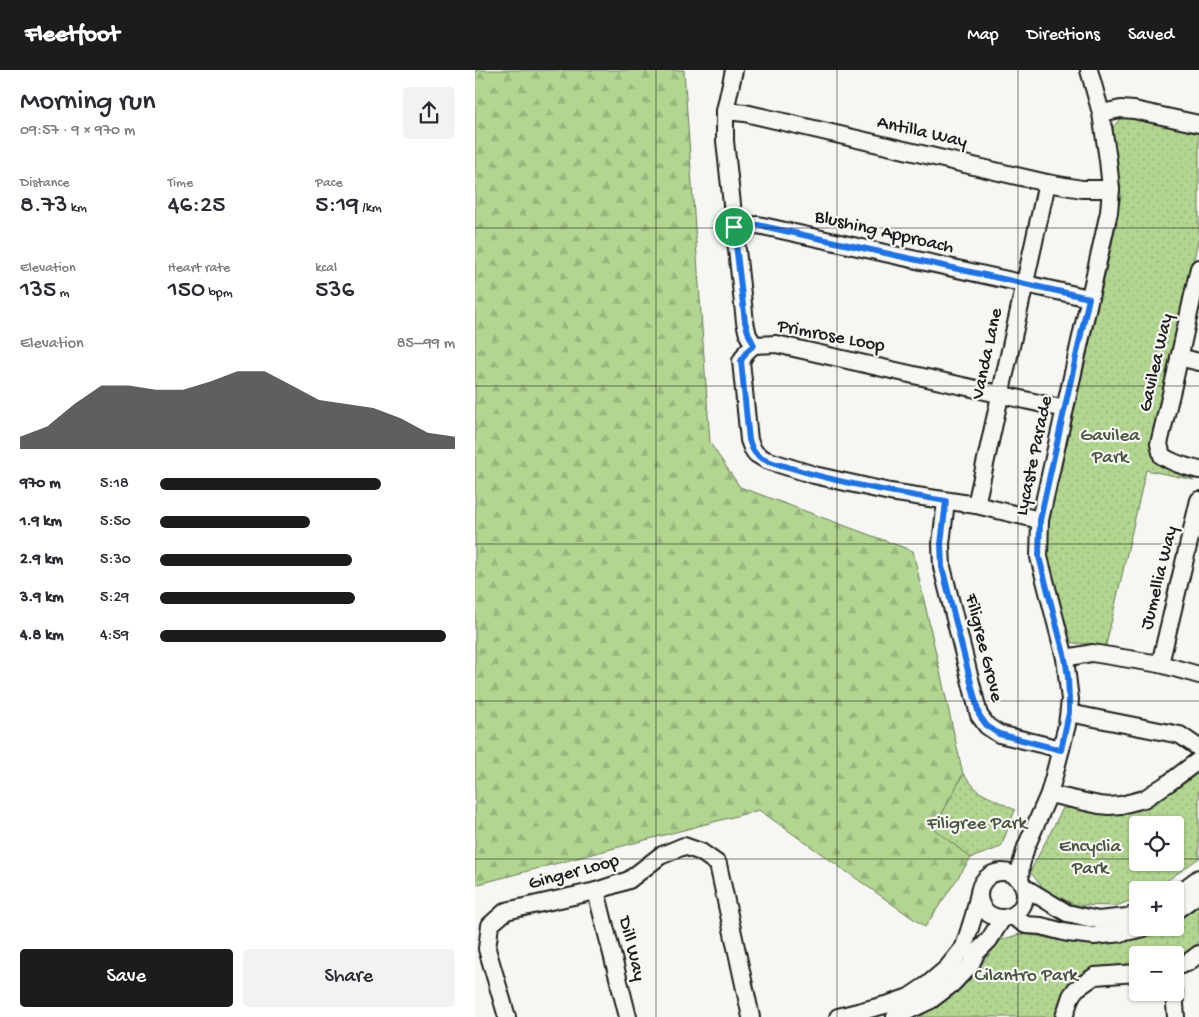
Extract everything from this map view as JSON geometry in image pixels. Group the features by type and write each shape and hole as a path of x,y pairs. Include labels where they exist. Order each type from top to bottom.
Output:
{"street":[{"path":"734,70 725,111 725,141 745,322 754,345"},
{"name":"Lycaste Parade","path":"1022,884 1021,865 1026,846 1049,794 1069,713 1065,658 1039,557 1040,520 1109,212 1111,189 1101,114 1089,70"},
{"path":"1101,114 1121,110 1134,110 1199,124"},
{"name":"Antilla Way","path":"725,111 745,113 1047,183 1082,189 1111,189"},
{"name":"Vanda Lane","path":"975,505 1047,183"},
{"name":"Blushing Approach","path":"734,227 758,225 1089,298"},
{"name":"Gavilea Way","path":"1199,268 1159,444 1162,456 1168,460 1175,464 1199,470"},
{"name":"Primrose Loop","path":"1040,520 975,505 890,492 814,475 766,460 756,454 751,448 741,361 747,351 754,345 776,344 1065,409"},
{"path":"1179,357 1199,362"},
{"name":"Jumellia Way","path":"1160,664 1192,566 1199,500"},
{"name":"Filigree Grove","path":"946,501 941,544 942,567 979,715 987,726 999,734 1061,750"},
{"path":"1065,658 1092,653 1160,664 1199,675"},
{"path":"1069,713 1180,735 1199,748"},
{"path":"1049,794 1099,805 1121,805 1144,799 1199,760"},
{"name":"Ginger Loop","path":"507,1017 487,949 490,925 506,911 596,891 629,880 660,856 684,846 701,852 718,864 751,1017"},
{"name":"Lycaste Parade","path":"991,874 1009,862 1026,846"},
{"path":"838,1017 889,1004 909,996 927,985 947,968 964,946 981,886 991,874 1007,872 1014,875 1022,884 1067,913 1098,920 1129,917"},
{"path":"1184,889 1199,878"},
{"path":"895,1017 931,1000 952,984 971,964 977,953 1007,917 1019,911 1025,896 1022,884"},
{"name":"Dill Way","path":"596,891 628,1017"},
{"path":"979,894 979,900 987,913 993,916 1007,917 1027,925 1094,936 1129,931"},
{"path":"1184,905 1199,894"},
{"path":"1184,964 1199,954"},
{"path":"1064,1017 1071,996 1076,989 1095,976 1129,974"},
{"path":"1175,1001 1176,1017"}],"green space":[{"path":"475,70 684,70 710,443 740,487 913,551 963,774 935,829 971,858 925,927 759,810 475,885"},
{"name":"Gavilea Park","path":"1134,113 1199,127 1199,236 1153,447 1195,474 1194,480 1146,470 1106,645 1073,643 1065,638 1044,544 1113,240 1121,196 1113,142 1113,127 1120,119"},
{"name":"Encyclia Park","path":"1199,771 1199,858 1184,869 1184,816 1129,816 1129,871 1181,871 1167,881 1129,881 1129,901 1116,906 1076,905 1045,890 1030,872 1063,808 1129,812 1152,802"},
{"name":"Filigree Park","path":"963,774 979,792 1015,810 1001,847 971,858 934,829"},
{"name":"Cilantro Park","path":"1199,902 1199,942 1184,953 1184,946 1129,946 1129,969 1097,971 1060,1017 920,1017 937,1005 977,970 1001,940 1020,934 1095,945 1131,940 1142,936 1184,936 1184,913"}],"route":[{"path":"758,225 1089,298 1040,520 1039,557 1065,658 1068,677 1069,713 1061,750 999,734 987,726 979,715 942,567 941,544 946,501 890,492 814,475 766,460 756,454 751,448 741,361 747,351 754,345 745,322 734,227 758,225"}]}
